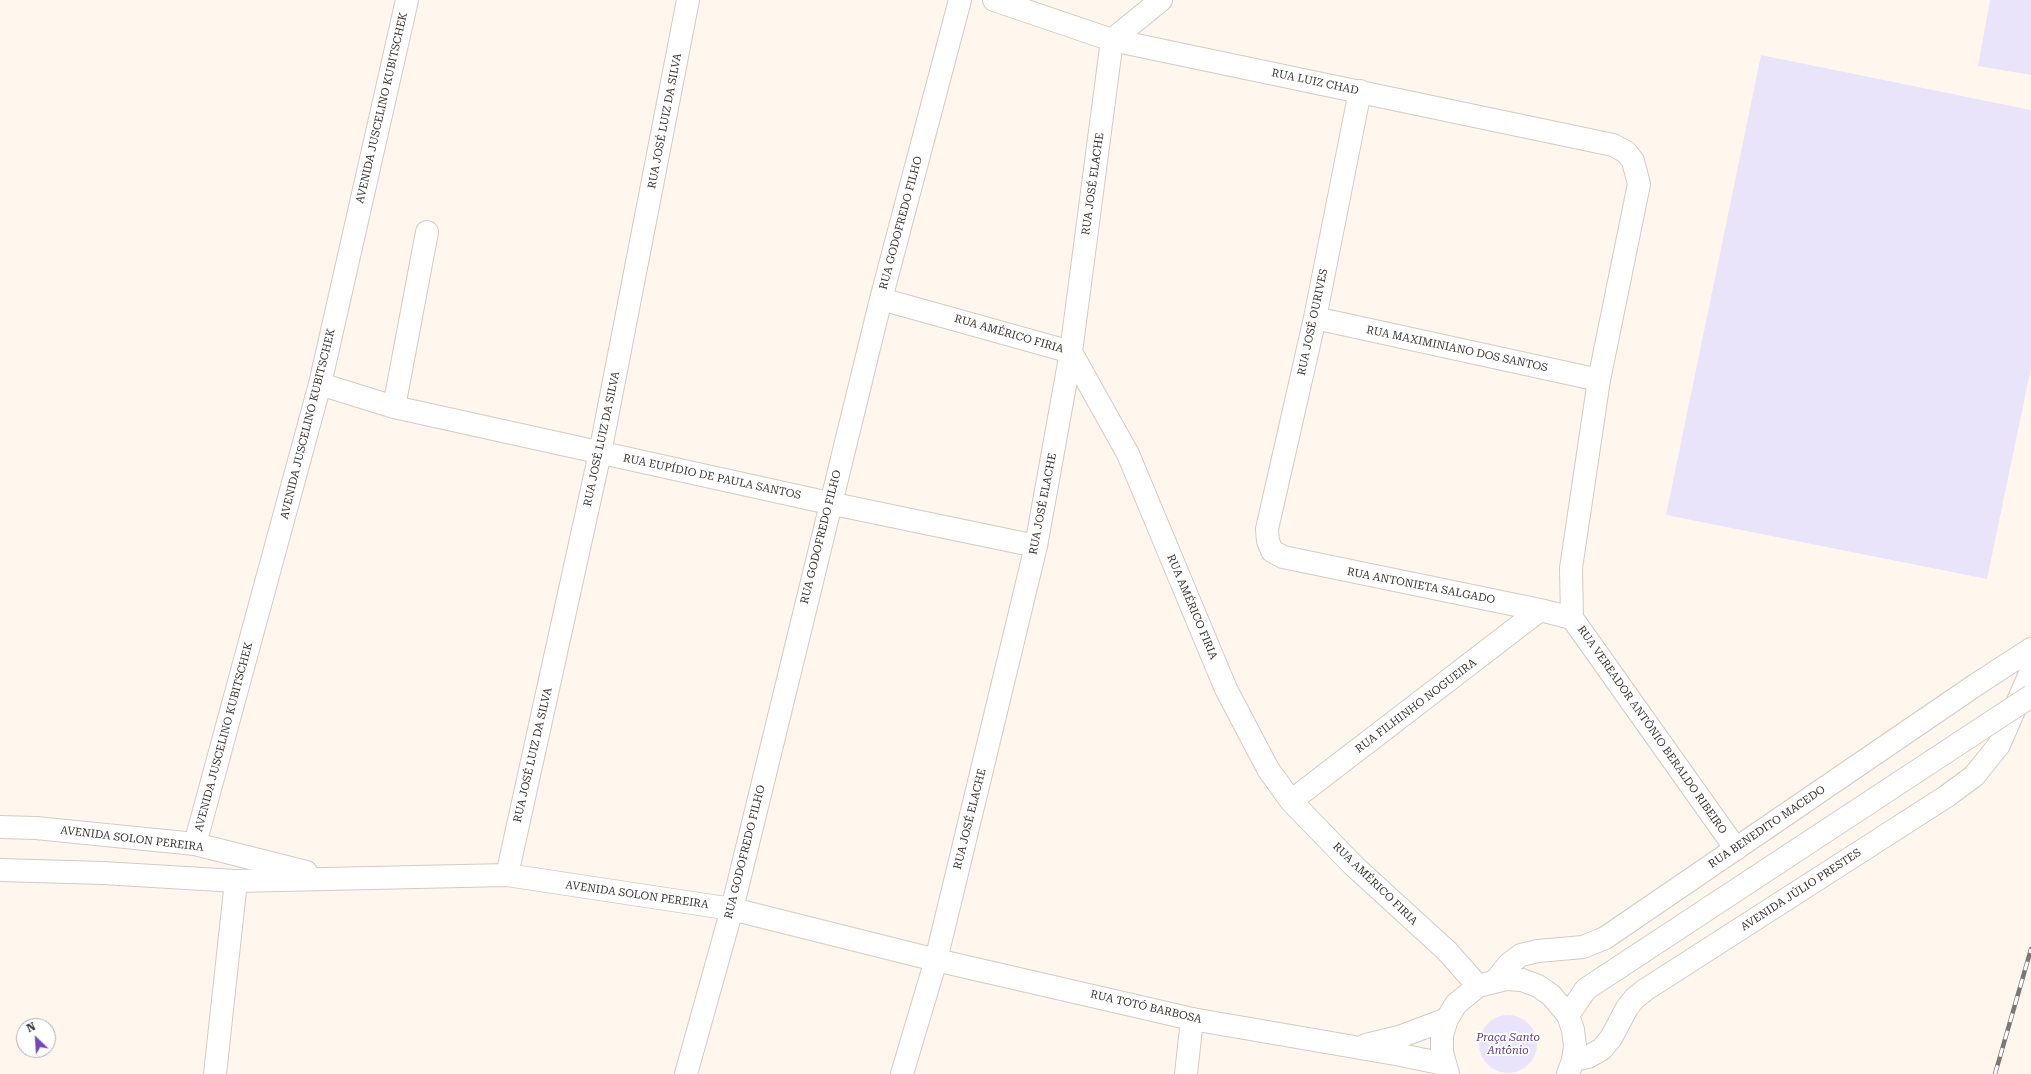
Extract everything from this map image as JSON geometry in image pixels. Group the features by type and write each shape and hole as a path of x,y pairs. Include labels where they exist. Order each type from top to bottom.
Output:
{"street":[{"name":"AVENIDA JUSCELINO KUBITSCHEK","path":"195,844 320,384 407,0"},
{"name":"RUA JOSÉ LUIZ DA SILVA","path":"506,875 600,453 688,0"},
{"name":"RUA GODOFREDO FILHO","path":"686,1074 732,909 829,503 960,0"},
{"name":"RUA LUIZ CHAD","path":"994,0 1112,40 1613,145 1626,152 1633,161"},
{"path":"1112,40 1161,0"},
{"name":"RUA JOSÉ ELACHE","path":"902,1074 936,960 1036,546 1071,352 1112,40"},
{"name":"RUA JOSÉ OURIVES","path":"1272,551 1268,541 1267,529 1315,318 1360,91"},
{"name":"RUA VEREADOR ANTÔNIO BERALDO RIBEIRO","path":"1633,161 1639,184 1599,380 1571,568 1572,618 1736,849"},
{"path":"394,407 427,232"},
{"name":"RUA AMÉRICO FIRIA","path":"881,299 1071,352 1128,454 1226,689 1268,769 1291,801 1354,866 1447,951 1487,983"},
{"name":"RUA MAXIMINIANO DOS SANTOS","path":"1315,318 1599,380"},
{"name":"RUA EUPÍDIO DE PAULA SANTOS","path":"320,384 394,407 829,503 1036,546"},
{"name":"RUA ANTONIETA SALGADO","path":"1272,551 1283,557 1294,560 1540,610 1572,618"},
{"name":"RUA FILHINHO NOGUEIRA","path":"1291,801 1540,610"},
{"name":"RUA BENEDITO MACEDO","path":"1446,1069 1442,1035 1447,1019 1456,1004 1487,983 1509,964 1522,955 1538,951 1583,947 1601,940 1977,684 2031,649"},
{"name":"AVENIDA JÚLIO PRESTES","path":"1570,1067 1602,1049 1611,1038 1627,1008 1634,999 1645,990 1947,796 1974,776 1999,746 2031,671"},
{"path":"1552,995 1586,989 2031,696"},
{"name":"AVENIDA SOLON PEREIRA","path":"0,828 36,828 195,844 332,879"},
{"name":"AVENIDA SOLON PEREIRA","path":"0,870 104,873 236,881 506,875 732,909 936,960"},
{"path":"215,1074 236,881"},
{"name":"RUA TOTÓ BARBOSA","path":"936,960 1192,1018 1357,1047 1446,1069"},
{"path":"1487,983 1522,980 1538,986 1552,995 1568,1015 1573,1030 1575,1046 1570,1067"},
{"path":"1568,1015 1586,989"},
{"path":"1186,1074 1192,1018"},
{"name":"RUA TOTÓ BARBOSA","path":"1357,1047 1399,1037 1447,1019"}],"green space":[{"path":"1990,0 2031,0 2031,75 1978,66"},
{"path":"1761,55 2031,110 2031,368 1987,579 1666,515"},
{"name":"Praça Santo Antônio","path":"1502,1015 1514,1015 1529,1023 1537,1038 1537,1050 1529,1065 1514,1073 1502,1073 1487,1065 1479,1050 1479,1038 1487,1023"}],"railway":[{"path":"1995,1074 2031,949"}]}
